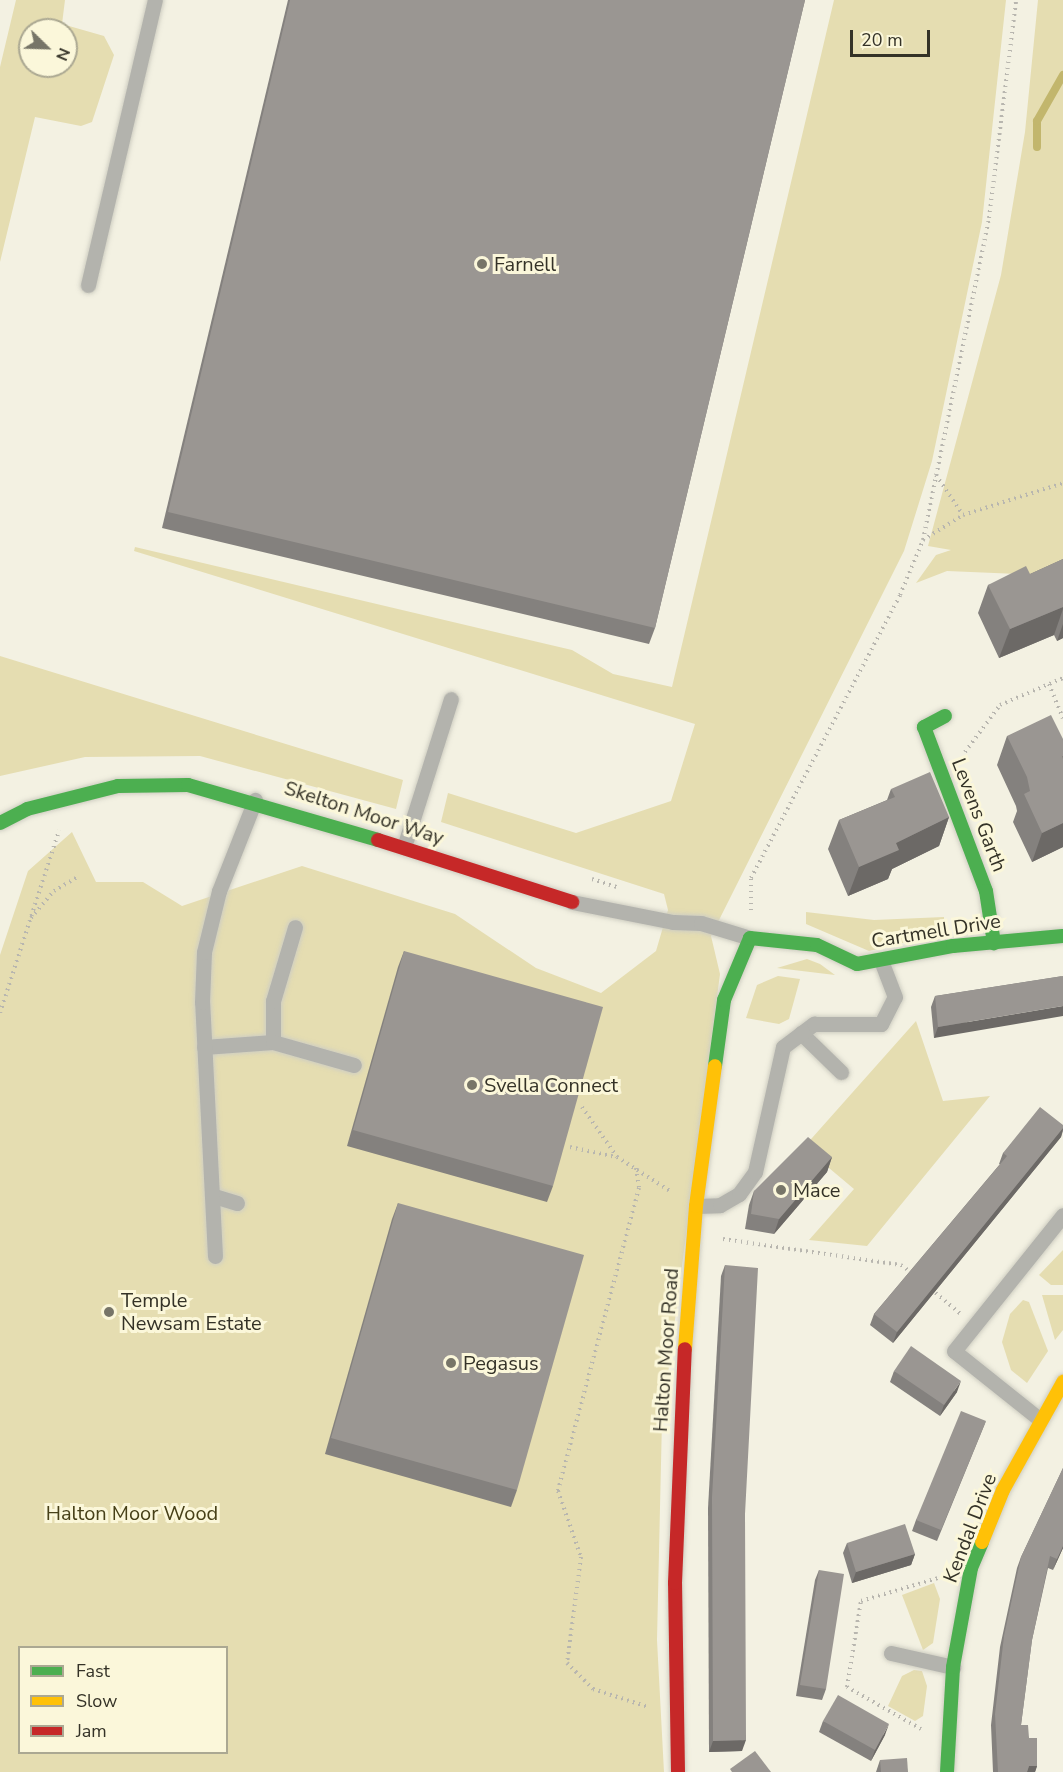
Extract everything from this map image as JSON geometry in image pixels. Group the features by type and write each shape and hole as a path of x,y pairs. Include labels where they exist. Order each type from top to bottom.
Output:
{"street":[{"name":"Levens Garth","path":"945,716 924,727 986,891 994,942"},
{"name":"Skelton Moor Way","path":"0,823 71,796 118,786 171,785 255,800 572,902"},
{"name":"Cartmell Drive","path":"750,938 817,945 857,964 882,963 994,942 1063,936"},
{"name":"Halton Moor Road","path":"678,1772 680,1419 696,1206 724,1000 750,938"},
{"name":"Kendal Drive","path":"947,1772 953,1667 971,1568 1038,1418 1063,1382"}],"lane":[{"path":"88,285 155,0"},
{"path":"404,848 451,699"},
{"path":"215,1256 214,1196 204,1047 204,952 219,891 255,800"},
{"name":"Skelton Moor Way","path":"572,902 715,927"},
{"path":"273,1042 273,1001 295,927"},
{"name":"Cartmell Drive","path":"715,927 750,938"},
{"path":"696,1206 720,1205 739,1194 755,1172 774,1072 783,1047 814,1024 881,1024 895,997 882,963"},
{"path":"801,1034 841,1072"},
{"path":"204,1047 273,1042 354,1065"},
{"path":"214,1196 237,1203"},
{"path":"1038,1418 954,1351 1063,1215"},
{"path":"891,1653 953,1667"}],"path":[{"path":"750,938 751,878 900,595 923,540 989,218 1016,0"},
{"path":"936,475 963,515"},
{"path":"923,540 963,515 1063,483"},
{"path":"942,774 980,738 1000,705 1063,678"},
{"path":"1049,684 1063,718"},
{"path":"0,1013 71,796"},
{"path":"29,920 54,891 77,877"},
{"path":"582,1107 617,1157"},
{"path":"570,1147 617,1157 696,1206"},
{"path":"636,1168 639,1188 558,1491 581,1557 567,1663 593,1689 677,1717"},
{"path":"719,1238 902,1265 975,1325"}],"green space":[{"path":"16,0 65,0 63,18 18,18 18,78 78,78 78,29 104,36 114,55 92,122 81,126 35,117 0,262 0,67"},
{"name":"Halton Moor Wood","path":"834,0 1006,0 982,222 932,461 904,551 711,936 720,974 662,1420 657,1640 664,1772 0,1772 0,955 28,871 72,832 96,882 143,882 182,906 302,866 455,914 536,968 601,993 656,951 668,910 664,894 441,822 448,793 576,833 671,801 695,724 134,551 135,547 572,650 613,674 672,687"},
{"path":"1038,0 1063,0 1063,576 947,571 916,583 936,555 951,550 928,546 1001,275 1025,132"},
{"path":"0,656 403,780 396,809 200,756 85,757 0,776"},
{"path":"806,912 874,920 944,917 944,933 869,951 806,924"},
{"path":"807,959 820,964 835,975 777,968"},
{"path":"778,976 800,979 789,1019 779,1024 746,1018 757,985"},
{"path":"916,1021 943,1101 990,1096 867,1246 809,1240 854,1189 804,1147"},
{"path":"1063,1250 1063,1285 1051,1285 1039,1275"},
{"path":"1042,1295 1063,1295 1063,1330 1055,1340"},
{"path":"1023,1300 1029,1302 1048,1351 1027,1383 1011,1370 1002,1342 1010,1314"},
{"path":"934,1583 940,1599 933,1643 923,1650 902,1595"},
{"path":"914,1670 922,1671 927,1686 923,1716 915,1721 888,1706 902,1676"}],"building":[{"name":"Farnell","path":"290,0 805,0 655,628 168,512"},
{"path":"1063,559 1063,607 1010,629 988,585 1026,566 1030,574"},
{"path":"1051,715 1063,739 1063,823 1042,833 1024,794 1030,791 1027,777 1007,736"},
{"path":"930,772 949,817 896,843 899,850 859,867 839,820 895,797 891,789"},
{"name":"Svella Connect","path":"404,951 603,1007 553,1186 353,1130"},
{"path":"1063,976 1063,1006 938,1027 935,996"},
{"path":"1040,1107 1063,1125 1063,1128 897,1332 874,1314 1007,1156 1003,1153"},
{"path":"808,1137 832,1157 779,1219 751,1214 754,1191"},
{"name":"Pegasus","path":"398,1203 584,1255 517,1490 331,1438"},
{"path":"725,1265 758,1268 745,1514 746,1740 713,1741 712,1497"},
{"path":"911,1346 961,1381 944,1405 894,1371"},
{"path":"961,1411 986,1421 941,1530 916,1520"},
{"path":"1063,1468 1063,1546 1057,1559 1050,1556 1032,1640 1021,1725 1028,1725 1029,1738 1037,1738 1037,1766 1029,1766 1027,1772 998,1772 995,1714 1004,1636 1021,1557"},
{"path":"905,1524 915,1554 856,1572 847,1543"},
{"path":"819,1570 844,1574 826,1689 800,1685"},
{"path":"838,1695 889,1724 875,1750 823,1721"},
{"path":"755,1751 771,1772 732,1772 730,1769"},
{"path":"907,1758 908,1772 881,1772 880,1760"}],"waterway":[{"path":"1037,147 1037,121 1063,75"}],"traffic: fast":[{"path":"945,716 924,727 986,891 994,943"},
{"path":"0,823 27,809 118,786 188,785 378,840"},
{"path":"715,1066 724,1000 750,938 817,945 857,964 953,946 1063,936"},
{"path":"947,1772 953,1667 971,1568 982,1542"}],"traffic: slow":[{"path":"685,1349 696,1206 715,1066"},
{"path":"982,1542 1003,1490 1063,1382"}],"traffic: jam":[{"path":"378,840 572,902"},
{"path":"678,1772 675,1583 685,1349"}],"place":[{"name":"Farnell","path":"482,264"},
{"name":"Svella Connect","path":"472,1085"},
{"name":"Mace","path":"781,1190"},
{"name":"Temple Newsam Estate","path":"109,1312"},
{"name":"Pegasus","path":"451,1363"}]}
